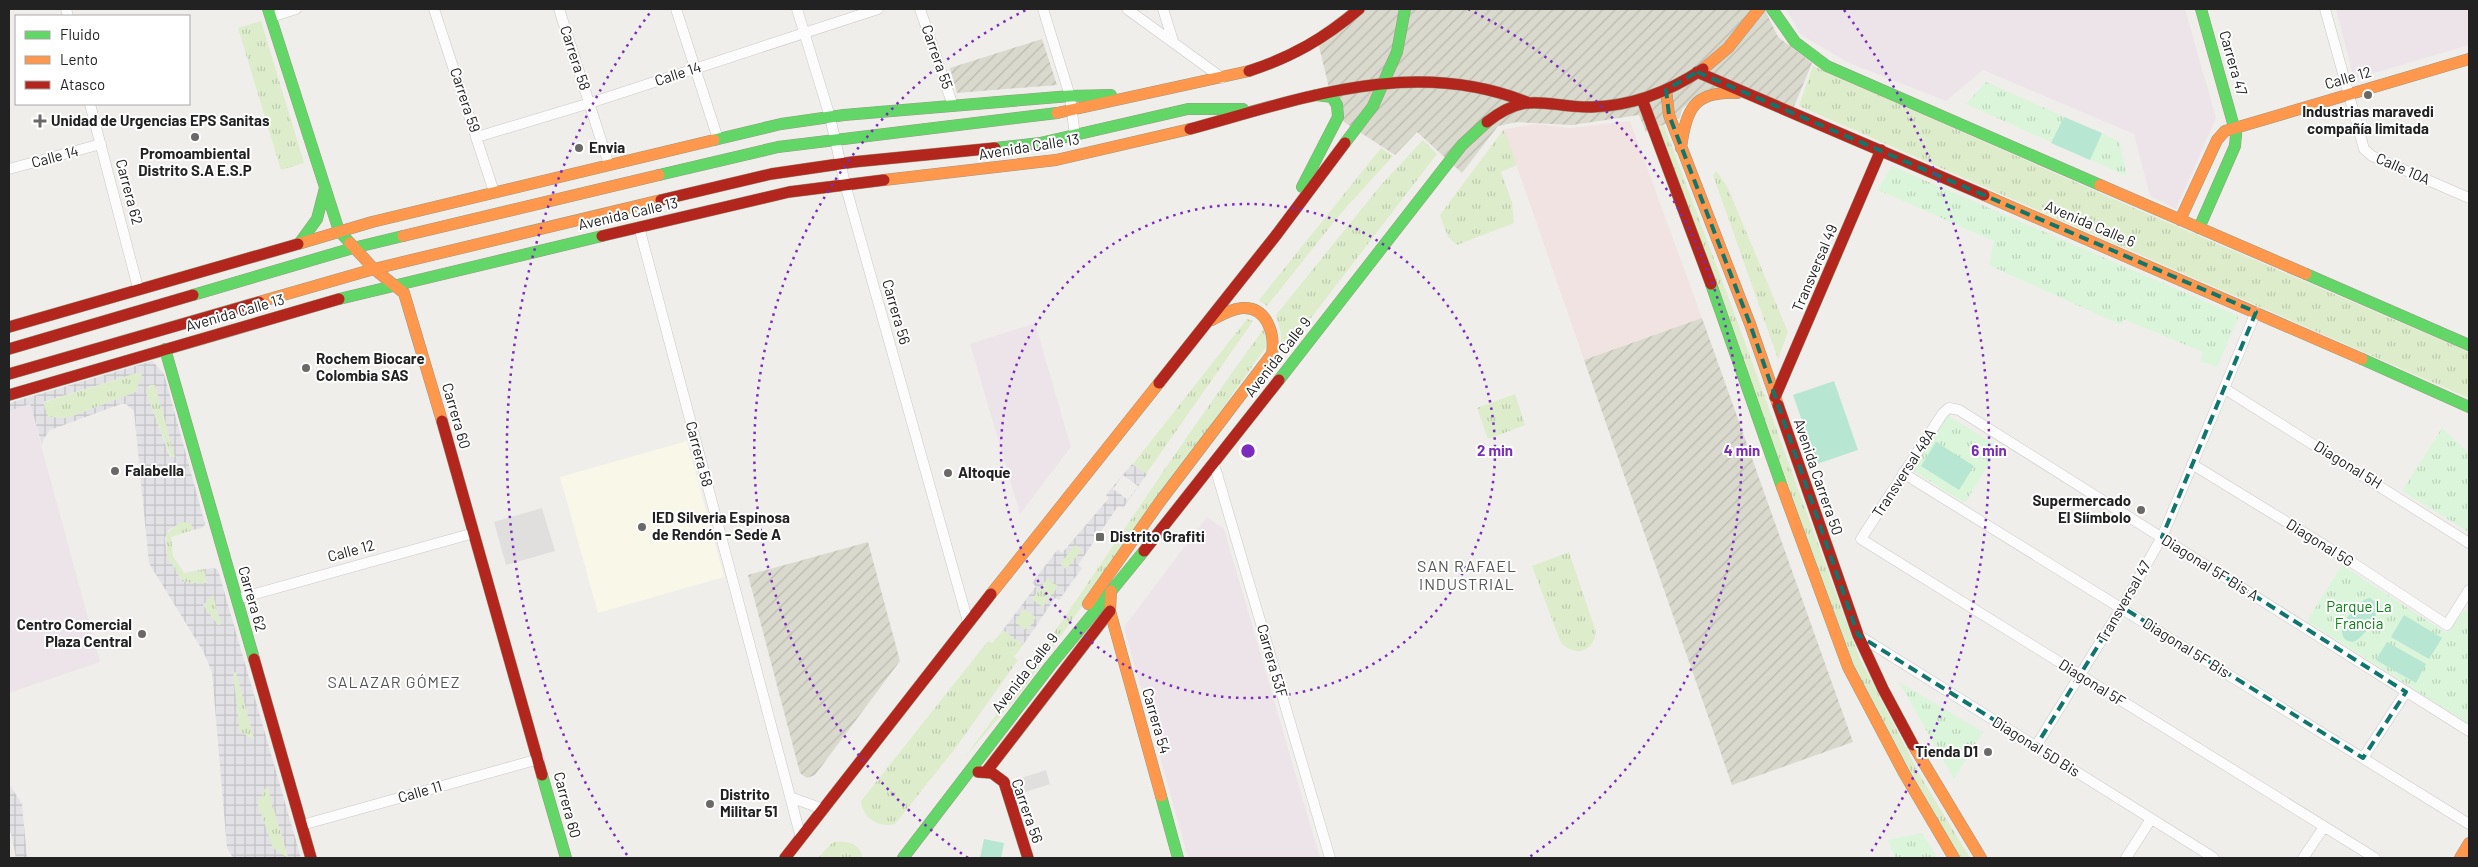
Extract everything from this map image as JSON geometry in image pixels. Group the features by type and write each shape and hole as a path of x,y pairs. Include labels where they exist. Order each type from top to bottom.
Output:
{"main road":[{"name":"Avenida Calle 13","path":"9,349 353,248 778,147 835,138 988,124 1148,95 1261,69 1299,54 1336,29 1359,9"},
{"path":"785,858 968,622 1277,234 1374,106 1397,52 1405,9"},
{"name":"Avenida Calle 9","path":"903,858 1050,666 1214,464 1462,145 1485,124 1514,105 1529,103 1593,107 1642,99 1666,90 1697,72 1728,49 1759,9"},
{"path":"1772,9 1797,46 1827,66 2469,345"},
{"name":"Carrera 47","path":"2199,228 2234,146 2236,127 2201,9"},
{"name":"Carrera 60","path":"269,13 339,231 374,269 397,286 407,300 566,858"},
{"name":"Calle 12","path":"2236,127 2469,59"},
{"name":"Avenida Calle 6","path":"1697,72 2256,312 2469,407"},
{"name":"Avenida Calle 13","path":"9,395 335,300 789,192 845,184 966,172 1074,156 1346,88 1431,82 1462,84 1482,87 1529,103"},
{"name":"Avenida Carrera 50","path":"1666,90 1669,115 1750,324 1858,636 1883,689 1923,763 1981,858"},
{"path":"1681,148 1685,119 1694,104 1699,100 1714,92 1750,94"},
{"name":"Avenida Calle 13","path":"9,327 301,241 494,192 780,124 830,117 1070,96 1148,95"},
{"path":"1277,234 1339,113 1336,101 1328,96 1316,95"},
{"path":"1642,99 1719,304 1800,540 1848,667 1904,773 1954,858"},
{"name":"Avenida Calle 13","path":"9,374 374,269 771,174 840,164 1013,147 1075,136 1188,109 1265,109"},
{"path":"2180,220 2217,140 2225,131 2236,127"},
{"name":"Transversal 49","path":"1775,397 1881,150"},
{"path":"930,154 966,172"},
{"path":"611,187 624,161"},
{"path":"301,241 317,219 325,188"},
{"path":"607,214 639,227"},
{"path":"164,280 202,291"},
{"path":"1050,666 1115,563 1272,354 1274,345 1271,329 1264,318 1253,310 1247,308 1236,310 1207,323"},
{"path":"171,347 205,318"},
{"name":"Carrera 62","path":"171,347 237,598 311,858"},
{"name":"Carrera 54","path":"1110,591 1110,611 1178,858"},
{"path":"967,774 986,772 1038,701 1110,611"},
{"name":"Carrera 56","path":"986,772 997,775 1004,782 1028,858"},
{"path":"2460,858 2469,844"}],"street":[{"path":"269,13 296,9"},
{"name":"Carrera 59","path":"434,9 494,192"},
{"name":"Carrera 58","path":"559,9 609,165"},
{"path":"676,9 718,139"},
{"name":"Carrera 56","path":"796,9 830,117 845,184 968,622"},
{"name":"Calle 14","path":"477,137 590,103 878,9"},
{"name":"Carrera 55","path":"920,9 953,106"},
{"path":"1043,9 1070,96 1075,136"},
{"path":"1127,9 1222,78"},
{"path":"1163,9 1173,41"},
{"path":"2325,9 2350,94"},
{"name":"Calle 10A","path":"2350,94 2364,149 2367,153 2469,198"},
{"name":"Carrera 62","path":"90,105 138,288"},
{"name":"Calle 14","path":"9,169 101,144"},
{"name":"Carrera 58","path":"639,227 801,838"},
{"name":"Transversal 47","path":"2036,746 2081,676 2162,538 2256,312"},
{"name":"Diagonal 5H","path":"2225,389 2469,543"},
{"name":"Transversal 48A","path":"1861,539 1943,413 1949,408"},
{"name":"Diagonal 5F Bis A","path":"1949,408 1959,410 2469,731"},
{"name":"Carrera 53F","path":"1214,464 1330,858"},
{"name":"Diagonal 5G","path":"2192,464 2350,561 2447,625 2466,602"},
{"name":"Diagonal 5F Bis","path":"1903,473 2122,607 2469,824"},
{"name":"Calle 12","path":"237,598 474,533"},
{"name":"Diagonal 5F","path":"1861,539 2375,858"},
{"path":"2466,602 2469,590"},
{"name":"Diagonal 5D Bis","path":"1858,636 2214,858"},
{"path":"2363,758 2406,692"},
{"name":"Calle 11","path":"302,825 539,759"},
{"path":"790,797 824,809"},
{"path":"2126,858 2151,819"},
{"path":"2303,858 2324,827"}],"highlighted area":[{"path":"1697,72 2256,312 2162,537 2406,692 2363,758 2122,607 2036,746 1858,635 1750,324 1669,115 1666,90"}],"shaded area":[{"path":"1349,9 1767,9 1766,12 1778,37 1812,63 1793,109 1741,87 1700,94 1682,109 1680,118 1646,132 1639,115 1572,125 1517,122 1498,126 1462,173 1417,132 1395,155 1344,122 1330,92 1316,34"},
{"path":"1786,9 2185,9 2216,118 2176,209 2150,196 2134,134 1983,70 1946,101 1849,63 1801,35"},
{"path":"2336,9 2469,9 2469,45 2354,79"},
{"path":"1042,39 1057,85 957,93 950,68"},
{"path":"1630,121 1702,318 1584,360 1504,129 1536,124 1570,128"},
{"path":"1702,318 1853,742 1732,785 1584,360"},
{"path":"1035,323 1071,447 1020,514 970,344"},
{"path":"152,361 164,374 205,524 202,528 193,530 191,523 181,522 168,531 165,538 167,556 182,581 188,583 207,583 204,569 214,568 218,570 301,858 288,858 233,858 227,848 212,672 203,651 149,563 134,411 126,404 121,404 50,430 44,438 42,445 30,404 9,411 9,403","holes":["140,372 142,374 136,392 68,418 48,417 43,402","150,385 155,385 175,457 170,457 146,392","213,595 221,624 218,625 203,605","236,672 254,739 240,732 233,673","267,786 288,858 273,848 257,802"]},
{"path":"30,404 100,662 9,693 9,411"},
{"name":"IED Silveria Espinosa de Rendón - Sede A","path":"687,441 724,577 598,613 560,477"},
{"path":"1132,464 1147,474 1123,508 1118,506 1078,565 1082,568 1059,600 1055,598 1023,645 1003,630 1036,586 1032,583 1058,549 1062,553 1109,498 1106,495","holes":["1123,475 1138,486 1128,500 1113,489","1075,545 1082,550 1066,569 1060,564","1047,579 1058,586 1043,607 1032,599","1024,609 1036,617 1027,631 1015,622"]},
{"path":"542,508 555,551 506,565 494,522"},
{"path":"1207,517 1224,529 1320,858 1188,858 1124,627"},
{"path":"868,542 900,661 815,775 807,778 800,773 748,575"},
{"path":"1046,770 1050,784 1019,794 1015,780"},
{"path":"9,784 22,804 27,858 16,858 11,833 9,833"}],"green space":[{"path":"261,21 304,163 281,170 238,28"},
{"path":"1813,66 2134,208 2469,352 2469,398 1799,106"},
{"path":"1986,82 2119,141 2127,176 1966,104"},
{"path":"2064,117 2102,133 2090,160 2051,143"},
{"path":"1664,125 1859,657 1922,779 1970,858 1961,858 1939,824 1851,661 1657,128"},
{"path":"1504,129 1517,165 1501,172 1512,202 1514,223 1457,245 1448,237 1440,215"},
{"path":"1423,140 1437,154 1281,357 1281,333 1276,315 1381,185"},
{"path":"1381,148 1393,156 1341,213 1267,306 1259,300"},
{"path":"1892,166 2239,316 2217,367 2200,361 2203,352 2123,319 2121,325 1989,265 1994,241 1878,190"},
{"path":"1716,171 1727,186 1788,332 1778,359 1713,175"},
{"path":"1247,319 1253,321 1146,474 1133,464"},
{"path":"1265,327 1266,347 1021,692 965,757 1042,651 1189,434"},
{"path":"140,372 142,374 136,392 68,418 48,417 42,403"},
{"path":"1834,381 1858,450 1817,464 1793,395"},
{"path":"151,385 155,385 175,457 171,457 146,392"},
{"path":"1515,394 1525,425 1488,439 1477,408"},
{"path":"1947,415 1999,447 1965,503 1912,470"},
{"path":"2442,428 2469,453 2469,532 2402,491"},
{"path":"1936,442 1974,466 1959,490 1921,466"},
{"path":"181,522 191,522 193,530 171,537 173,556 184,573 204,569 207,583 195,584 182,581 167,556 166,534"},
{"path":"1075,545 1082,550 1067,569 1059,564"},
{"path":"1569,552 1596,632 1592,644 1588,648 1578,651 1572,650 1561,643 1532,566"},
{"name":"Parque La Francia","path":"2342,565 2446,633 2465,610 2469,612 2469,724 2307,621"},
{"path":"1047,578 1058,586 1043,607 1032,599"},
{"path":"213,595 221,624 218,625 203,605"},
{"path":"2370,598 2379,605 2373,621 2357,640 2353,642 2345,640 2342,634 2346,619 2358,605"},
{"path":"1024,609 1036,617 1027,631 1015,622"},
{"path":"2404,615 2442,638 2429,659 2391,637"},
{"path":"1003,630 1023,645 1014,657 1018,660 957,746 895,824 883,825 873,821 865,813 861,801 988,641 992,643"},
{"path":"2387,642 2426,664 2416,683 2376,660"},
{"path":"236,672 254,739 240,732 233,673"},
{"path":"1899,682 1983,732 1954,779"},
{"path":"267,786 288,858 273,848 257,802"},
{"path":"1922,833 1938,858 1895,858 1888,840"},
{"path":"984,839 1004,843 1001,858 980,858"},
{"path":"833,842 852,844 859,849 863,858 818,858"}],"traffic: fast":[{"path":"268,9 339,231 350,243"},
{"path":"1345,143 1373,106 1397,52 1405,9"},
{"path":"1772,9 1795,42 1827,66 2100,185"},
{"path":"2199,228 2235,146 2236,134 2201,9"},
{"path":"714,140 781,124 844,115 1070,96 1111,95"},
{"path":"1302,187 1338,117 1337,105 1332,97 1316,95"},
{"path":"995,148 1040,143 1188,109 1243,109"},
{"path":"659,175 778,147 1057,113"},
{"path":"1279,380 1462,145 1487,122"},
{"path":"301,241 317,219 325,188"},
{"path":"193,295 353,248 403,236"},
{"path":"339,299 602,236"},
{"path":"2306,274 2469,345"},
{"path":"1711,284 1782,487"},
{"path":"165,349 254,659"},
{"path":"2362,359 2469,407"},
{"path":"903,858 1050,666 1144,551"},
{"path":"542,775 566,858"},
{"path":"1161,796 1178,858"}],"traffic: slow":[{"path":"1703,69 1728,48 1759,9"},
{"path":"2180,220 2217,140 2225,131 2469,59"},
{"path":"1057,113 1249,71"},
{"path":"1666,90 1669,115 1750,324 1778,405"},
{"path":"1681,148 1686,123 1695,105 1711,95 1737,93"},
{"path":"884,180 1056,160 1190,129"},
{"path":"298,244 372,222 714,140"},
{"path":"403,236 659,175"},
{"path":"2100,185 2306,274"},
{"path":"1984,195 2362,359"},
{"path":"259,302 374,269 661,200"},
{"path":"350,243 374,269 404,293 442,421"},
{"path":"1088,604 1159,503 1272,354 1272,338 1268,323 1258,312 1242,308 1226,312 1212,320"},
{"path":"991,594 1159,383"},
{"path":"1782,487 1848,667 1904,773 1954,858"},
{"path":"1111,591 1110,611 1161,796"},
{"path":"1913,745 1981,858"},
{"path":"2460,858 2469,843"}],"traffic: jam":[{"path":"1249,71 1265,66 1307,46 1334,29 1359,9"},
{"path":"1487,122 1502,112 1527,103 1576,107 1622,104 1664,90 1703,69"},
{"path":"1697,72 1984,195"},
{"path":"1190,129 1317,95 1401,82 1444,83 1486,89 1529,103"},
{"path":"1642,99 1711,284"},
{"path":"1159,383 1277,234 1345,143"},
{"path":"661,200 771,174 853,162 995,148"},
{"path":"1775,397 1881,150"},
{"path":"602,236 789,192 884,180"},
{"path":"9,327 298,244"},
{"path":"9,349 193,295"},
{"path":"9,395 339,299"},
{"path":"9,374 259,302"},
{"path":"1144,551 1279,380"},
{"path":"1778,405 1858,635 1883,689 1913,745"},
{"path":"442,421 542,775"},
{"path":"785,858 991,594"},
{"path":"986,772 1110,611"},
{"path":"254,659 311,858"},
{"path":"978,772 992,773 1004,782 1028,858"}],"place":[{"name":"Industrias maravedi compañía limitada","path":"2368,95"},
{"name":"Unidad de Urgencias EPS Sanitas","path":"40,121"},
{"name":"Promoambiental Distrito S.A E.S.P","path":"195,137"},
{"name":"Envia","path":"579,148"},
{"name":"Rochem Biocare Colombia SAS","path":"306,368"},
{"name":"Falabella","path":"115,471"},
{"name":"Altoque","path":"948,473"},
{"name":"Supermercado El Siímbolo","path":"2141,510"},
{"name":"IED Silveria Espinosa de Rendón - Sede A","path":"642,527"},
{"name":"Distrito Grafiti","path":"1100,537"},
{"name":"Centro Comercial Plaza Central","path":"142,634"},
{"name":"Tienda D1","path":"1988,752"},
{"name":"Distrito Militar 51","path":"710,804"}],"district":[{"name":"SAN RAFAEL INDUSTRIAL","path":"1467,575"},
{"name":"SALAZAR GÓMEZ","path":"394,682"}]}
